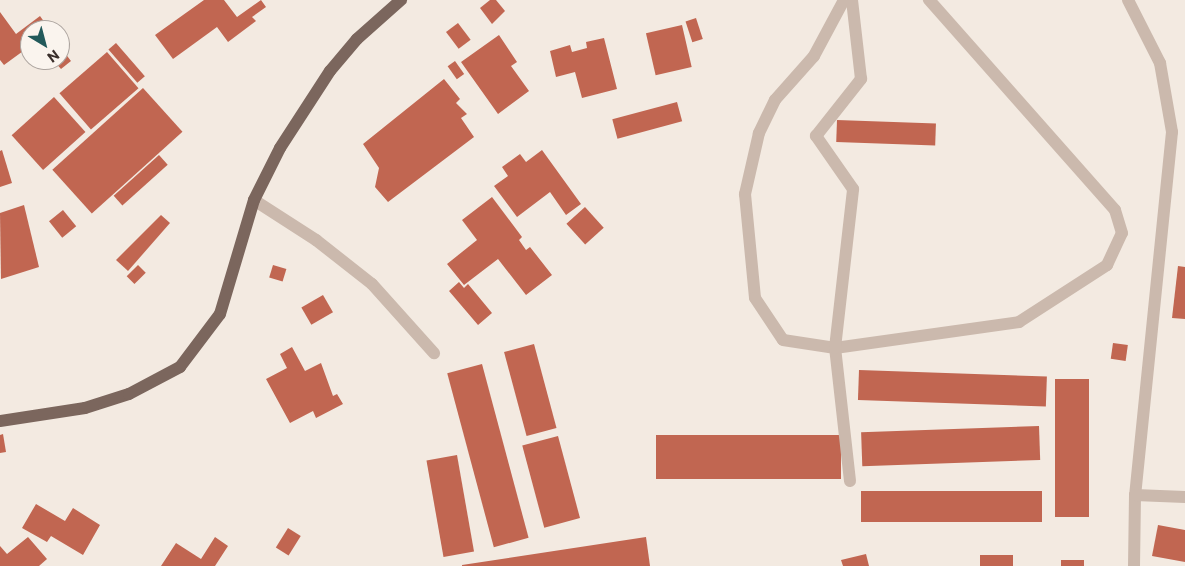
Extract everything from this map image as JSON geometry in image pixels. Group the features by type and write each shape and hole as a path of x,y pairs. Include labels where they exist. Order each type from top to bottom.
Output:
{"main road":[{"path":"0,421 85,408 129,394 180,367 220,314 254,200 280,148 330,72 356,39 401,0"}],"street":[{"path":"844,0 814,56 775,100 759,133 745,194 755,298 782,340 835,348 1019,322 1107,265 1122,233 1115,210 929,0"},
{"path":"850,481 835,348 853,189 816,136 861,79 852,0"},
{"path":"1128,0 1160,63 1172,132 1135,495 1134,566"},
{"path":"254,200 316,240 372,284 434,353"},
{"path":"1135,495 1185,496"}],"building":[{"path":"204,0 224,0 237,17 261,0 266,7 252,17 256,21 228,42 217,27 173,59 155,35"},
{"path":"490,0 496,0 505,11 492,24 480,8"},
{"path":"0,12 16,34 20,31 20,53 4,65 0,60"},
{"path":"40,16 43,20 35,20"},
{"path":"696,18 703,39 692,42 686,21"},
{"path":"458,23 471,40 459,49 446,32"},
{"path":"682,25 692,67 656,75 646,33"},
{"path":"499,35 517,62 511,66 529,91 498,114 461,62"},
{"path":"604,38 617,89 582,98 575,72 556,77 550,51 570,45 572,52 587,48 586,42"},
{"path":"116,43 145,76 137,83 108,50"},
{"path":"107,52 138,88 91,130 59,93"},
{"path":"455,61 464,74 457,79 448,66"},
{"path":"444,79 460,99 456,103 467,114 461,118 474,137 388,202 375,187 379,168 363,144"},
{"path":"143,88 182,132 92,213 52,170"},
{"path":"54,97 85,132 43,170 12,135"},
{"path":"677,102 682,121 617,139 612,119"},
{"path":"837,120 936,123 935,145 836,142"},
{"path":"2,150 12,183 0,187 0,151"},
{"path":"542,150 581,204 566,215 550,192 517,217 494,186 508,176 502,167 520,154 526,162"},
{"path":"159,155 168,165 122,205 114,196"},
{"path":"492,197 522,237 519,240 526,250 530,247 552,275 526,295 498,259 464,285 447,264 477,240 462,220"},
{"path":"24,205 39,267 1,279 0,213"},
{"path":"585,207 604,228 585,245 566,224"},
{"path":"63,210 76,226 62,238 49,221"},
{"path":"161,215 170,223 128,271 116,260"},
{"path":"138,265 146,273 134,284 127,276"},
{"path":"273,265 286,269 283,282 269,277"},
{"path":"1178,266 1185,267 1185,319 1172,318"},
{"path":"459,282 464,288 468,284 492,313 478,325 449,291"},
{"path":"323,295 333,312 311,325 301,308"},
{"path":"1113,343 1128,345 1126,361 1111,359"},
{"path":"534,344 557,428 527,436 504,352"},
{"path":"292,347 305,371 321,363 333,396 337,394 343,404 316,418 313,411 290,423 266,379 287,368 280,354"},
{"path":"482,364 529,538 494,547 447,373"},
{"path":"859,370 1047,377 1046,407 858,400"},
{"path":"1055,379 1089,379 1089,517 1055,517"},
{"path":"1039,426 1040,460 862,466 861,432"},
{"path":"3,434 6,452 0,453 0,435"},
{"path":"656,435 841,435 841,479 656,479"},
{"path":"558,436 580,518 544,528 522,446"},
{"path":"457,455 474,552 443,557 426,460"},
{"path":"861,491 1042,491 1042,522 861,522"},
{"path":"36,504 65,521 73,508 100,525 83,555 51,536 47,542 22,528"},
{"path":"1158,525 1185,530 1185,562 1152,556"},
{"path":"288,528 301,536 289,555 276,548"},
{"path":"28,537 47,559 39,566 0,566 0,546 7,554"},
{"path":"215,537 228,546 215,566 161,566 176,543 201,559"},
{"path":"646,537 650,566 462,566 462,565"},
{"path":"866,554 869,566 843,566 841,560"},
{"path":"980,555 1013,555 1013,566 980,566"},
{"path":"1061,560 1084,560 1084,566 1061,566"}]}
